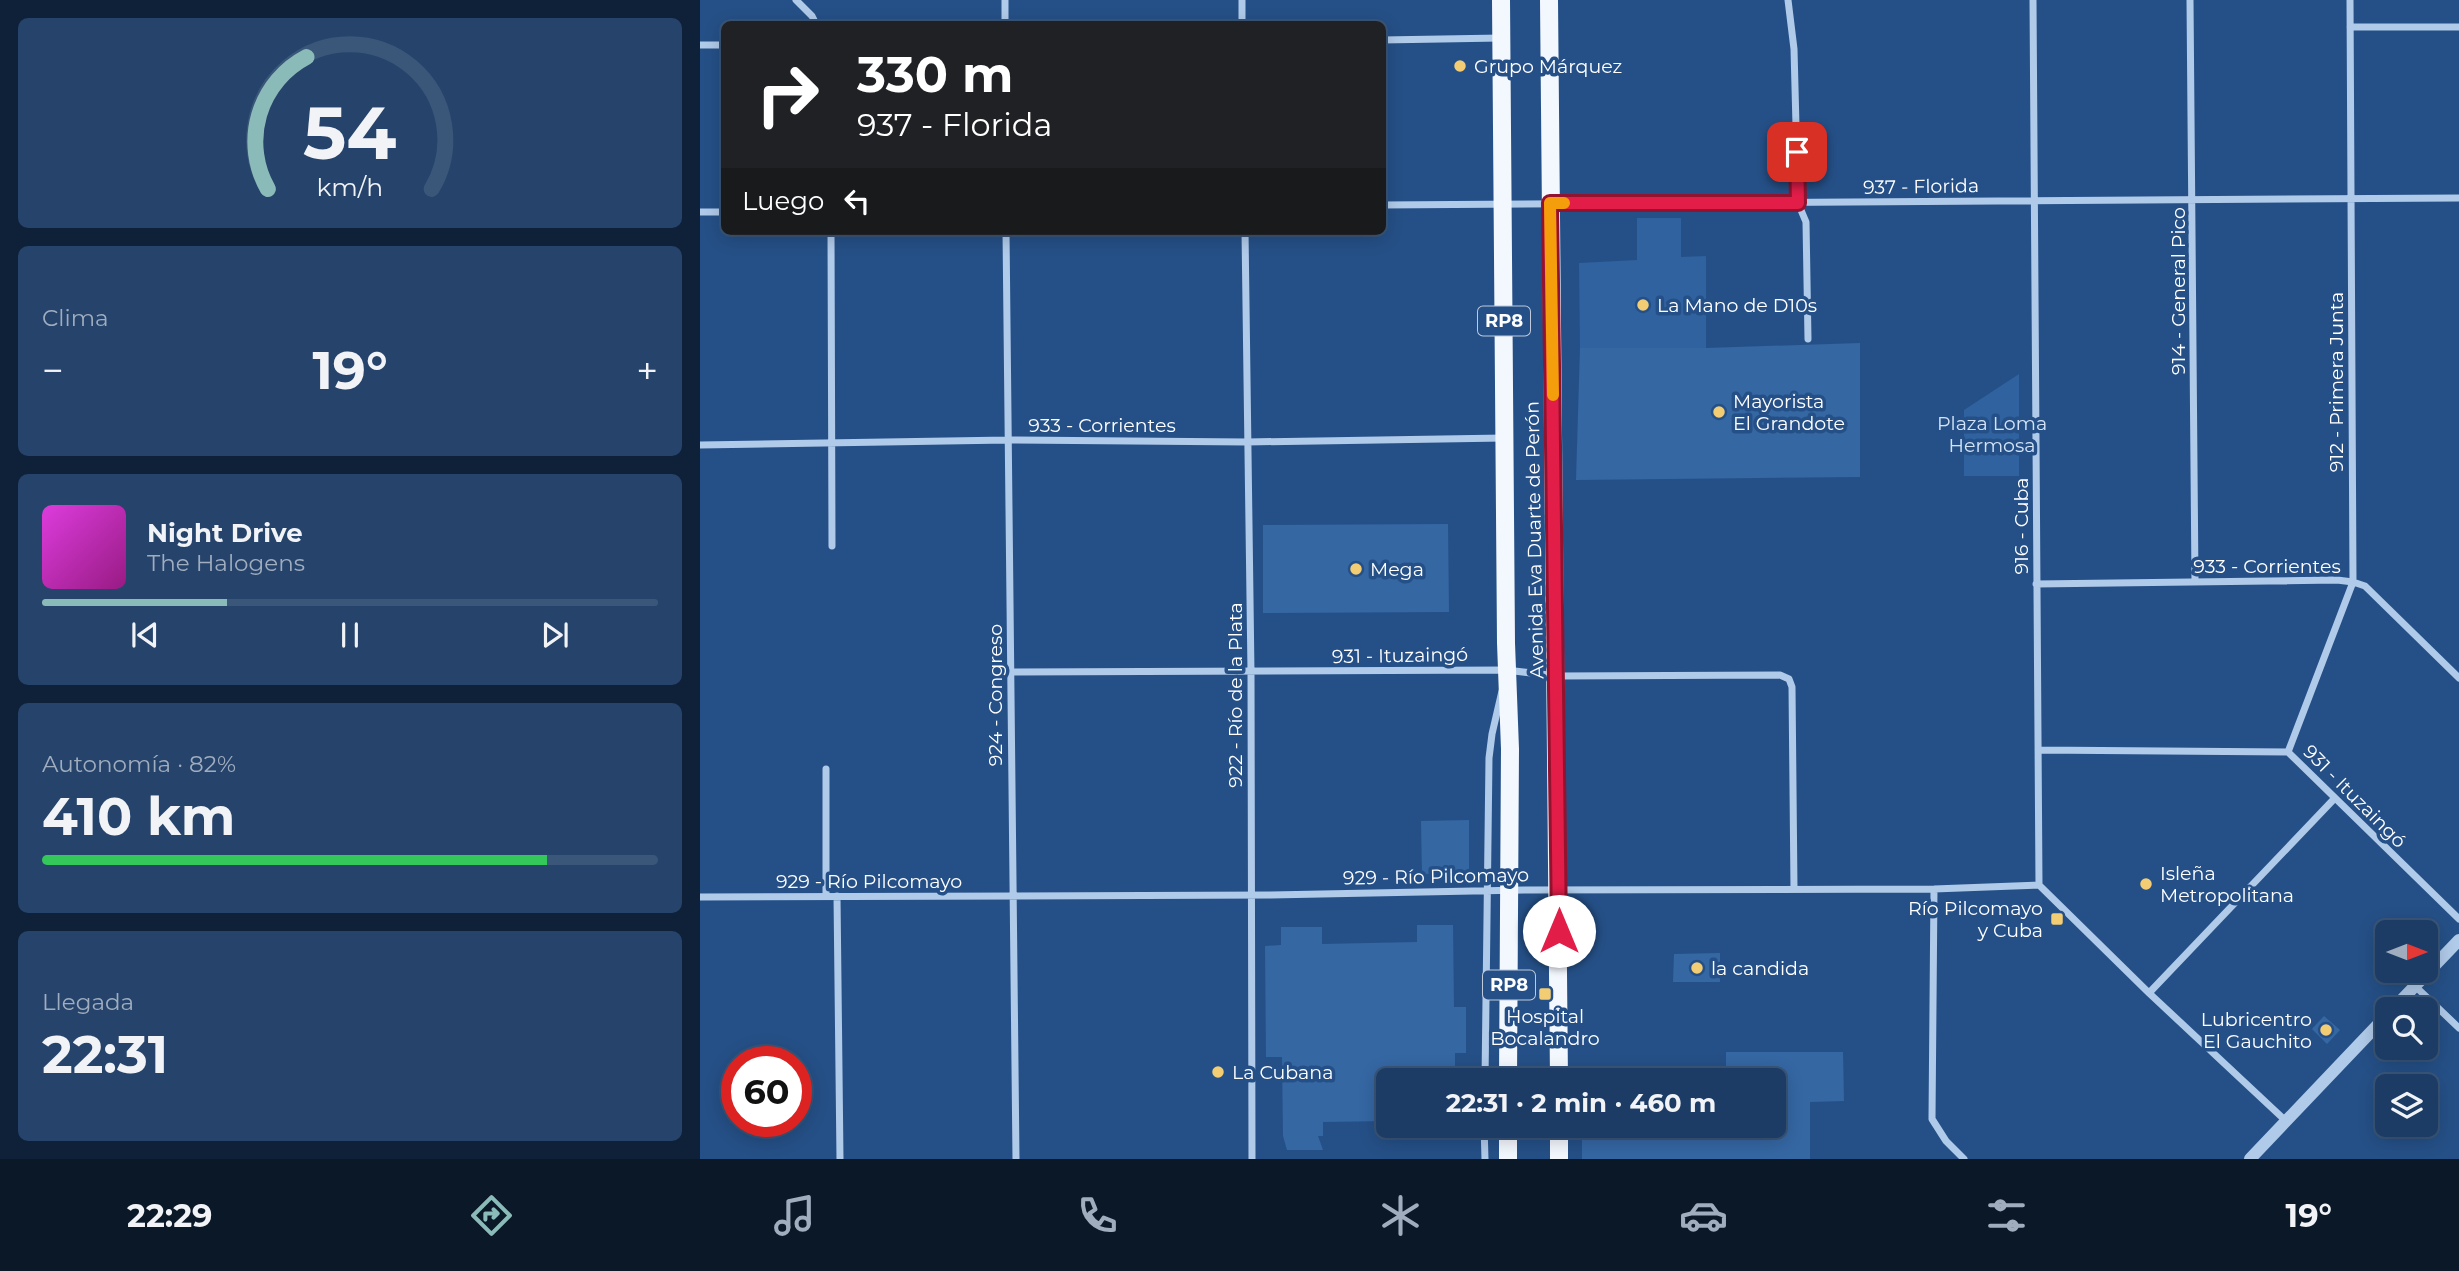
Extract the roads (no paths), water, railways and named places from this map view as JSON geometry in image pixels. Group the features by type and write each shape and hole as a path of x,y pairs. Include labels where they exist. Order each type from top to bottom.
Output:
{"main road":[{"name":"Avenida Eva Duarte de Perón","path":"1501,0 1506,670 1510,749 1508,1068"},
{"name":"Avenida Eva Duarte de Perón","path":"1549,0 1552,676 1548,752 1558,785 1559,889"},
{"name":"RP8","path":"1559,889 1559,1068"},
{"path":"1508,1138 1508,1159"},
{"path":"1559,1138 1559,1159"}],"street":[{"path":"796,0 814,21"},
{"path":"1005,0 1005,21"},
{"path":"1242,0 1242,21"},
{"path":"1788,0 1794,49 1798,203 1806,222 1808,339"},
{"name":"916 - Cuba","path":"2033,0 2039,885"},
{"name":"914 - General Pico","path":"2190,0 2196,582"},
{"name":"912 - Primera Junta","path":"2288,752 2353,582 2350,0"},
{"path":"2350,27 2459,27"},
{"path":"1386,40 1502,38"},
{"path":"700,45 721,46"},
{"name":"937 - Florida","path":"1386,205 2459,198"},
{"path":"700,212 721,212"},
{"path":"831,235 832,546"},
{"name":"924 - Congreso","path":"1006,235 1016,1159"},
{"name":"922 - Río de la Plata","path":"1245,235 1251,672 1252,1159"},
{"name":"933 - Corrientes","path":"700,445 1008,440 1247,442 1504,438"},
{"name":"933 - Corrientes","path":"2036,584 2353,582 2365,586 2459,678"},
{"name":"931 - Ituzaingó","path":"1010,672 1506,670 1552,676 1773,673 1789,679 1793,687 1794,889"},
{"name":"Avenida Eva Duarte de Perón","path":"1485,1068 1489,758 1506,670"},
{"name":"931 - Ituzaingó","path":"2038,750 2288,752 2459,919"},
{"path":"826,769 826,897"},
{"path":"2149,993 2334,799"},
{"path":"2039,885 2287,1122"},
{"name":"929 - Río Pilcomayo","path":"700,897 1252,895 1559,889 1934,889 2039,885"},
{"path":"1934,889 1932,1119 1946,1142 1964,1159"},
{"path":"837,896 840,1159"},
{"path":"2404,997 2459,940"},
{"path":"2415,986 2459,1028"},
{"path":"2250,1159 2375,1029"},
{"path":"1485,1138 1485,1159"}],"place":[{"name":"Grupo Márquez","path":"1460,66"},
{"name":"La Mano de D10s","path":"1643,305"},
{"name":"Mayorista El Grandote","path":"1719,412"},
{"name":"Mega","path":"1356,569"},
{"name":"Isleña Metropolitana","path":"2146,884"},
{"name":"Río Pilcomayo y Cuba","path":"2057,919"},
{"name":"la candida","path":"1697,968"},
{"name":"Hospital Bocalandro","path":"1545,994"},
{"name":"Lubricentro El Gauchito","path":"2326,1030"},
{"name":"La Cubana","path":"1218,1072"}],"park label":[{"name":"Plaza Loma Hermosa","path":"1992,434"}]}
